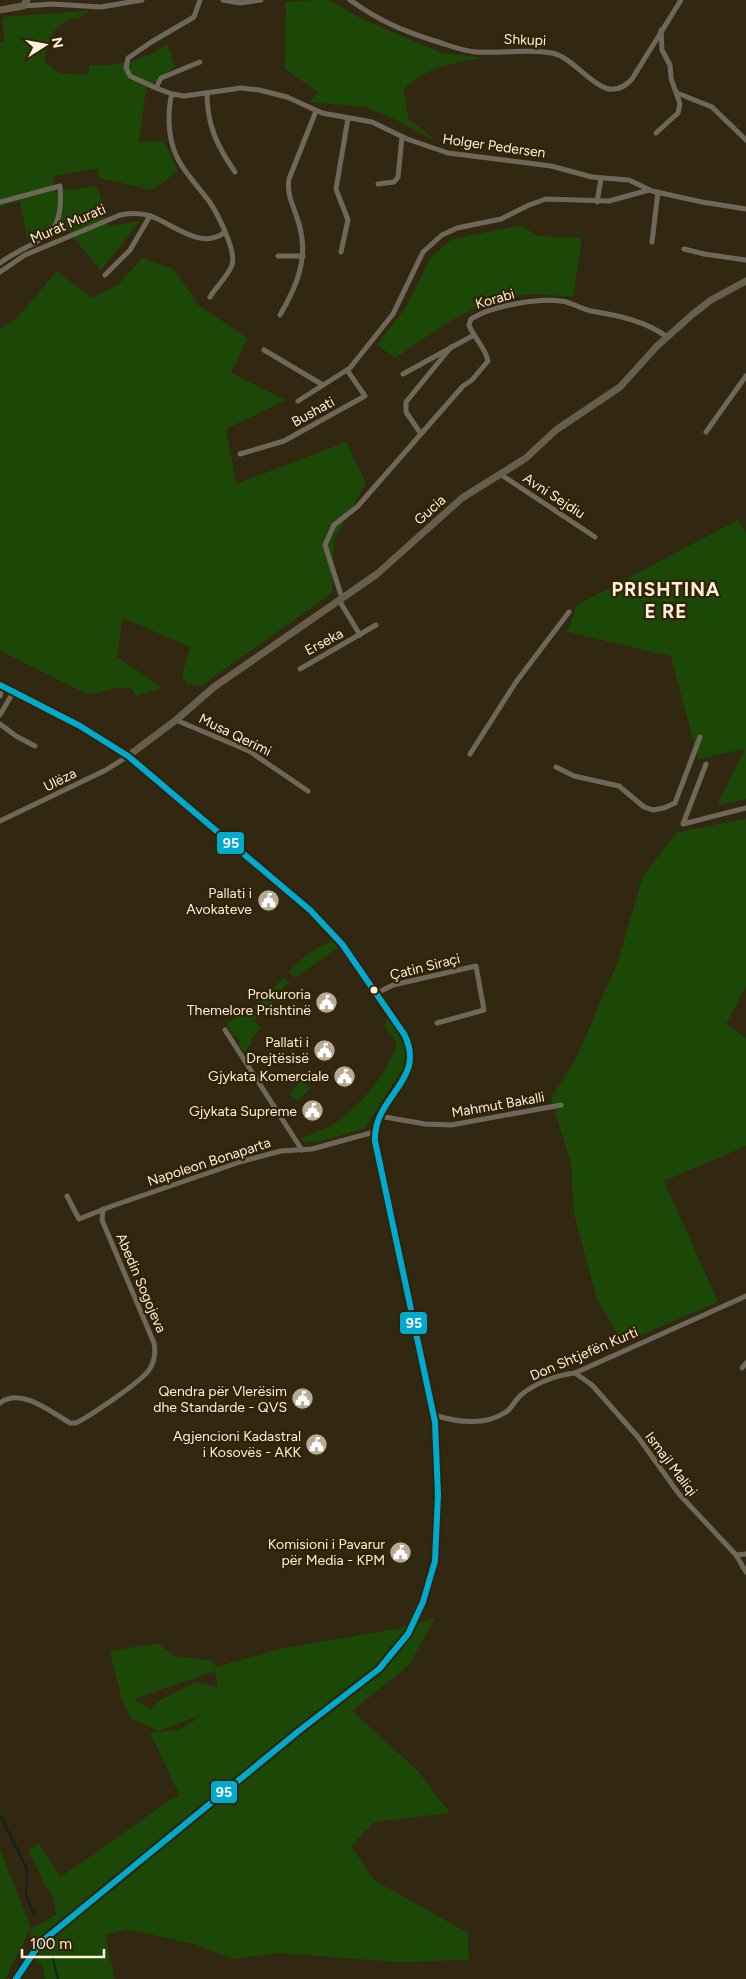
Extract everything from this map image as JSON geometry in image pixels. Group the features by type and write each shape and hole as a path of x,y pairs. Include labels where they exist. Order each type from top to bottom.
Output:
{"street":[{"path":"0,10 25,3 101,7 142,0"},
{"name":"Holger Pedersen","path":"200,0 194,17 128,58 126,68 130,76 172,94 184,96 241,88 259,90 287,97 316,111 372,122 402,137 459,155 551,166 600,179 630,180 649,190 702,202 746,209"},
{"path":"223,0 240,3 261,0"},
{"name":"Shkupi","path":"350,0 386,24 453,47 476,52 543,52 561,56 574,63 596,84 610,89 622,88 632,79 681,0"},
{"path":"656,133 678,113 680,104 670,65 662,50 661,30"},
{"path":"156,88 161,78 200,62"},
{"path":"207,93 211,131 222,154 234,172"},
{"path":"677,93 712,107 746,140"},
{"path":"172,94 169,105 169,123 174,152 187,177 210,204 230,243 232,265 210,297"},
{"path":"280,315 298,278 304,249 300,224 288,184 316,111"},
{"path":"341,252 348,220 336,189 348,118"},
{"path":"378,184 398,179 402,137"},
{"path":"597,202 600,179"},
{"path":"0,202 60,186 60,210 56,226 46,236 0,263"},
{"path":"298,401 346,370 393,314 424,252 442,235 457,228 501,219 529,205 546,200 597,202 622,198 649,190"},
{"path":"652,242 658,192"},
{"name":"Murat Murati","path":"0,272 25,255 112,217 129,213 150,216 201,239 213,239 225,232"},
{"path":"105,275 130,250 150,216"},
{"path":"684,249 746,260"},
{"path":"278,256 303,256"},
{"name":"Gucia","path":"128,756 176,720 214,687 377,574 456,503 526,458 561,426 620,387 667,337 711,300 746,281"},
{"name":"Korabi","path":"474,335 469,324 474,317 515,304 554,300 616,315 656,330 667,337"},
{"path":"403,374 451,347 474,335 486,350 488,361 421,434 406,412 406,402 451,347"},
{"path":"264,350 323,385"},
{"name":"Bushati","path":"240,454 284,441 365,396 346,370"},
{"path":"706,432 746,376"},
{"name":"Erseka","path":"360,635 341,599 326,551 326,539 334,525 357,507 421,434"},
{"name":"Avni Sejdiu","path":"500,474 595,537"},
{"path":"470,754 516,682 569,612"},
{"name":"Erseka","path":"300,668 376,625"},
{"path":"0,696 1,686 14,691 85,728 128,756 315,915 342,944 404,1034 412,1055 407,1073 379,1116 374,1132 388,1209 434,1415 438,1495 435,1561 426,1596 408,1634 379,1670 300,1730 40,1943 16,1979"},
{"path":"0,715 14,691"},
{"name":"Musa Qerimi","path":"176,720 249,751 308,791"},
{"path":"0,724 16,736 36,746"},
{"path":"556,767 574,776 618,786 644,807 654,810 664,808 675,803 700,736"},
{"name":"Ulëza","path":"0,821 106,770 128,756"},
{"path":"706,764 683,824 746,808"},
{"name":"Çatin Siraçi","path":"377,993 393,985 476,966 484,1010 437,1023"},
{"path":"225,1030 302,1150"},
{"name":"Mahmut Bakalli","path":"379,1116 410,1122 451,1125 561,1105"},
{"name":"Napoleon Bonaparta","path":"67,1196 79,1219 234,1164 281,1151 302,1150 374,1132"},
{"name":"Abedin Sogojeva","path":"0,1403 8,1398 19,1397 70,1422 76,1423 142,1378 152,1366 155,1353 154,1343 102,1220 103,1209"},
{"name":"Don Shtjefën Kurti","path":"434,1415 461,1422 491,1418 505,1413 519,1397 532,1388 560,1376 575,1373 746,1296"},
{"name":"Ismajl Maliqi","path":"575,1373 592,1385 648,1449 690,1508 736,1555 746,1572"},
{"path":"736,1555 746,1554"}],"green space":[{"path":"329,0 362,19 439,52 482,58 440,67 422,75 404,89 408,119 439,143 393,118 365,107 310,102 318,92 285,69 286,2"},
{"path":"88,11 80,17 63,23 55,30 49,40 44,61 59,73 88,75 90,65 111,65 130,62 149,55 167,44 175,67 146,89 139,142 164,141 178,171 152,190 99,178 98,168 53,176 55,192 97,186 108,226 140,221 101,270 62,224 27,237 20,201 0,207 0,43 5,42 2,17"},
{"path":"521,225 537,236 582,238 573,297 528,294 487,303 455,319 395,358 377,345 406,307 430,258 451,240"},
{"path":"142,258 174,269 199,306 248,338 231,373 286,400 226,429 236,484 346,442 366,483 334,540 332,593 201,686 188,684 182,676 190,647 123,618 117,657 162,688 136,696 131,688 116,688 89,695 0,651 0,329 17,318 57,271 92,298 118,285"},
{"path":"738,520 746,533 746,799 717,805 745,749 698,759 671,656 567,632 577,605"},
{"path":"746,819 746,986 726,1024 746,1038 746,1146 664,1181 718,1302 622,1343 597,1299 574,1214 571,1164 551,1098 576,1059 618,961 643,876 677,832"},
{"path":"335,941 340,946 295,978 289,972 309,953"},
{"path":"283,978 289,982 277,995 273,993 274,999 269,1007 254,1020 261,1028 250,1040 252,1043 244,1053 238,1044 240,1041 235,1035 233,1036 226,1024 258,1004"},
{"path":"389,1014 400,1032 405,1045 405,1065 365,1128 322,1141 303,1142 300,1139 327,1128 344,1117 382,1075 394,1051 396,1041 385,1027"},
{"path":"301,1081 311,1088 298,1101 289,1094"},
{"path":"435,1618 409,1665 352,1711 418,1771 450,1813 375,1822 351,1846 374,1880 468,1933 469,1960 398,1962 278,1953 234,1959 194,1944 127,1929 105,1935 115,1979 45,1979 42,1965 35,1961 30,1930 5,1979 0,1979 0,1848 31,1929 56,1915 54,1898 43,1882 29,1851 38,1843 61,1877 173,1798 180,1796 150,1733 180,1730 204,1714 159,1731 132,1719 122,1700 110,1651 159,1643 174,1656 214,1661 215,1667 284,1648 396,1629","holes":["215,1671 218,1688 196,1682 159,1701 151,1710 134,1699"]}],"waterway":[{"path":"0,1815 27,1869 26,1895 34,1915"},
{"path":"53,1959 58,1979"}],"transit line":[{"name":"95","path":"0,685 80,726 128,756 310,910 342,944 404,1034 410,1050 409,1064 405,1076 382,1112 377,1125 375,1141 435,1422 438,1495 435,1561 423,1602 408,1634 379,1669 300,1730 40,1943 16,1979"}],"place":[{"name":"Pallati i Avokateve","path":"268,901"},
{"name":"Prokuroria Themelore Prishtinë","path":"327,1002"},
{"name":"Pallati i Drejtësisë","path":"325,1050"},
{"name":"Gjykata Komerciale","path":"345,1076"},
{"name":"Gjykata Supreme","path":"313,1111"},
{"name":"Qendra për Vlerësim dhe Standarde - QVS","path":"303,1399"},
{"name":"Agjencioni Kadastral i Kosovës - AKK","path":"317,1444"},
{"name":"Komisioni i Pavarur për Media - KPM","path":"401,1552"}],"district":[{"name":"PRISHTINA E RE","path":"666,600"}]}
